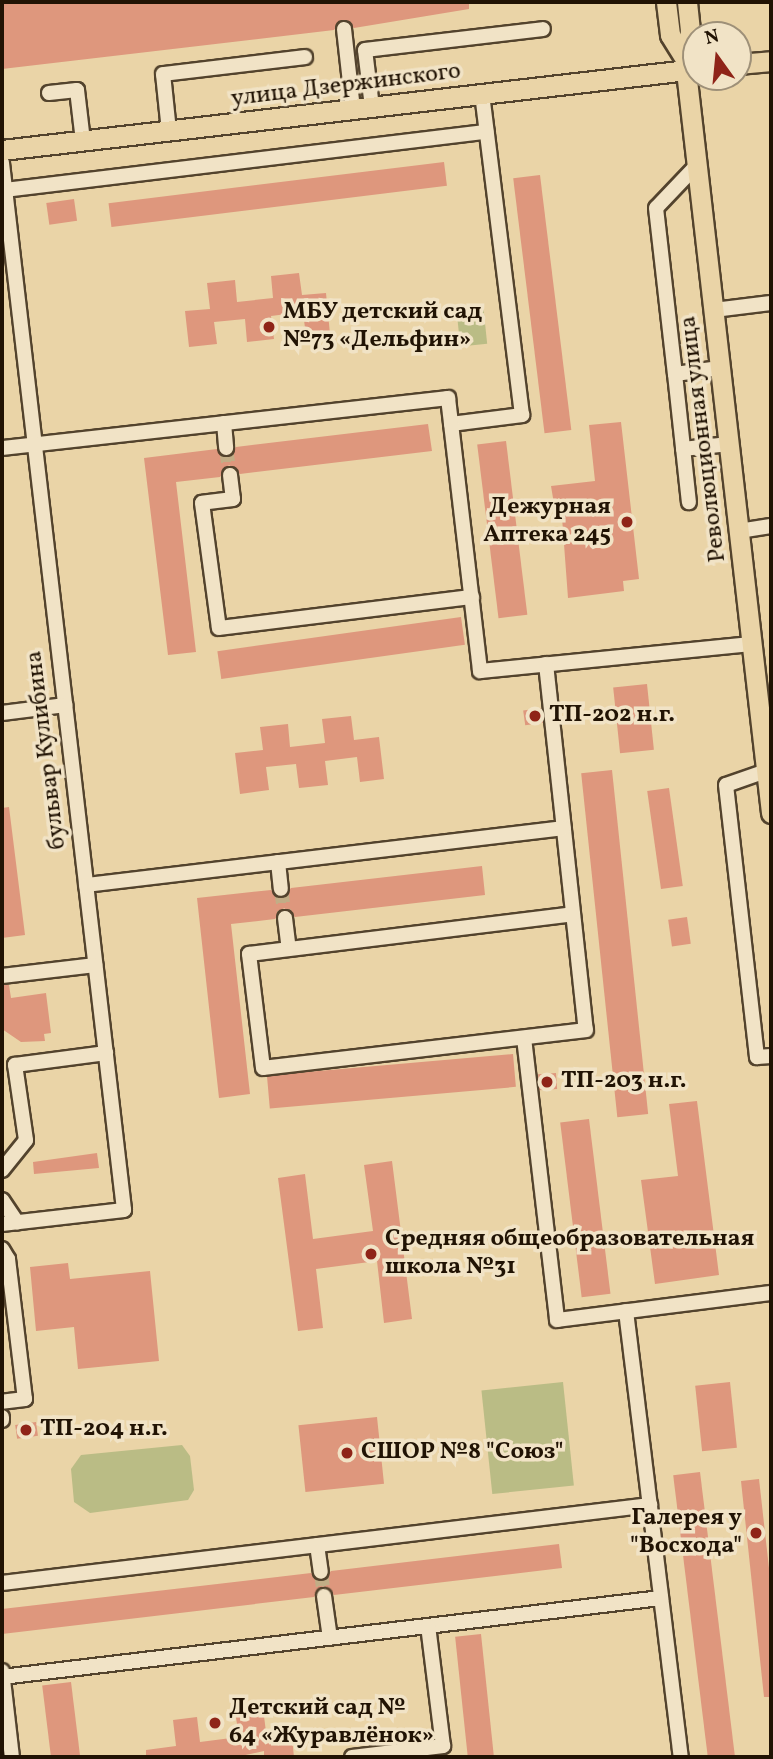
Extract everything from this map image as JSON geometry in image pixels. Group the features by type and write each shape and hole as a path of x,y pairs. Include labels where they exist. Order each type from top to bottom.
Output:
{"main road":[{"path":"666,2 670,35 682,55"},
{"path":"687,2 689,21"},
{"path":"752,63 771,61"},
{"name":"улица Дзержинского","path":"2,150 482,94 682,67"},
{"name":"Революционная улица","path":"691,91 697,165 752,644 765,697 766,771 771,813"}],"street":[{"path":"344,29 362,108"},
{"path":"362,108 365,50 543,29"},
{"path":"169,131 163,74 306,57"},
{"path":"50,93 77,90 83,141"},
{"path":"451,424 522,415 482,94"},
{"path":"5,190 487,132"},
{"name":"бульвар Кулибина","path":"2,163 124,1209 9,1223"},
{"path":"689,502 656,208 697,165"},
{"path":"714,310 771,303"},
{"path":"675,373 720,369"},
{"path":"2,448 448,398 480,671 752,644"},
{"path":"223,423 226,448"},
{"path":"683,449 729,444"},
{"path":"230,475 233,499 202,503 219,628 472,597"},
{"path":"739,531 771,526"},
{"path":"546,664 586,1030 263,1068 249,954 573,914"},
{"path":"2,713 65,705"},
{"path":"766,771 726,785 757,1057 771,1056"},
{"path":"86,885 564,828"},
{"path":"278,862 281,889"},
{"path":"285,918 289,949"},
{"path":"2,976 96,965"},
{"path":"524,1038 557,1320 771,1293"},
{"path":"2,1170 26,1140 15,1065 106,1053"},
{"path":"2,1200 9,1223"},
{"path":"2,1249 8,1259 26,1399 2,1402"},
{"path":"626,1311 681,1757"},
{"path":"2,1583 650,1505"},
{"path":"317,1545 321,1572"},
{"path":"324,1596 330,1638"},
{"path":"12,1757 2,1675 661,1598"},
{"path":"352,1757 443,1746 428,1626"}],"green space":[{"path":"483,304 487,344 460,347 456,307"},
{"path":"563,1382 574,1485 492,1494 481,1391"},
{"path":"182,1445 190,1456 194,1490 188,1500 90,1513 74,1502 71,1469 81,1455"}],"building":[{"path":"2,2 469,2 469,9 354,28 342,20 334,30 2,69"},
{"path":"444,162 447,186 111,227 109,203"},
{"path":"540,175 571,430 545,433 513,178"},
{"path":"74,199 77,221 49,225 46,203"},
{"path":"299,273 302,295 326,293 330,334 306,336 303,312 271,316 274,339 247,342 245,319 214,322 217,344 189,347 185,311 210,309 207,283 235,280 237,302 273,298 271,276"},
{"path":"621,422 639,579 623,581 624,591 568,598 561,504 554,504 551,486 595,481 589,425"},
{"path":"428,424 432,451 240,474 229,465 220,477 176,482 196,652 168,655 144,458 217,449 227,457 236,447"},
{"path":"506,441 527,615 499,618 477,445"},
{"path":"461,617 465,645 221,679 217,651"},
{"path":"647,684 654,750 620,753 613,688"},
{"name":"ТП-202 н.г.","path":"541,708 543,723 525,725 523,711"},
{"path":"351,716 354,740 379,737 384,779 360,782 357,757 325,761 328,785 299,788 296,764 266,767 269,790 240,794 235,753 263,750 260,727 288,724 290,747 325,743 322,719"},
{"path":"612,770 648,1114 617,1117 581,773"},
{"path":"669,788 683,886 661,889 647,791"},
{"path":"9,807 25,935 2,938 2,808"},
{"path":"482,866 485,895 295,917 284,908 275,919 231,924 250,1094 219,1098 197,898 271,890 281,899 291,888"},
{"path":"687,917 691,944 672,946 668,920"},
{"path":"2,985 9,985 11,998 46,993 51,1033 44,1034 45,1041 21,1042 2,1029"},
{"path":"513,1054 516,1087 270,1108 267,1076"},
{"name":"ТП-203 н.г.","path":"556,1073 557,1089 539,1090 538,1074"},
{"path":"697,1101 719,1275 655,1284 641,1180 678,1176 669,1104"},
{"path":"589,1119 610,1294 582,1297 560,1123"},
{"path":"97,1153 99,1168 34,1174 33,1162"},
{"path":"392,1161 412,1319 384,1323 377,1261 316,1269 323,1328 298,1331 278,1178 305,1174 313,1239 373,1231 364,1165"},
{"path":"68,1263 70,1279 150,1271 159,1361 78,1369 74,1327 36,1331 30,1267"},
{"path":"730,1382 737,1448 702,1451 695,1386"},
{"path":"377,1417 384,1484 305,1492 298,1425"},
{"name":"ТП-204 н.г.","path":"36,1422 38,1436 17,1439 15,1425"},
{"path":"700,1472 735,1757 708,1757 673,1475"},
{"name":"Галерея у \"Восхода\"","path":"759,1479 771,1586 771,1697 764,1697 741,1481"},
{"path":"559,1544 562,1568 334,1595 323,1586 314,1597 2,1634 2,1609 311,1573 322,1582 331,1571"},
{"path":"481,1634 494,1757 468,1757 455,1637"},
{"path":"71,1682 80,1757 51,1757 42,1686"},
{"path":"263,1708 266,1732 291,1729 294,1757 264,1757 264,1751 236,1757 146,1757 146,1750 176,1746 173,1720 197,1717 200,1742 239,1737 235,1711"}],"tunnel":[{"path":"226,448 230,475"},
{"path":"281,889 285,918"},
{"path":"321,1572 324,1596"}],"place":[{"name":"МБУ детский сад №73 «Дельфин»","path":"269,327"},
{"name":"Дежурная Аптека 245","path":"627,522"},
{"name":"ТП-202 н.г.","path":"535,716"},
{"name":"ТП-203 н.г.","path":"547,1082"},
{"name":"Средняя общеобразовательная школа №31","path":"371,1254"},
{"name":"ТП-204 н.г.","path":"26,1430"},
{"name":"СШОР №8 \"Союз\"","path":"347,1453"},
{"name":"Галерея у \"Восхода\"","path":"756,1533"},
{"name":"Детский сад № 64 «Журавлёнок»","path":"215,1723"}]}
